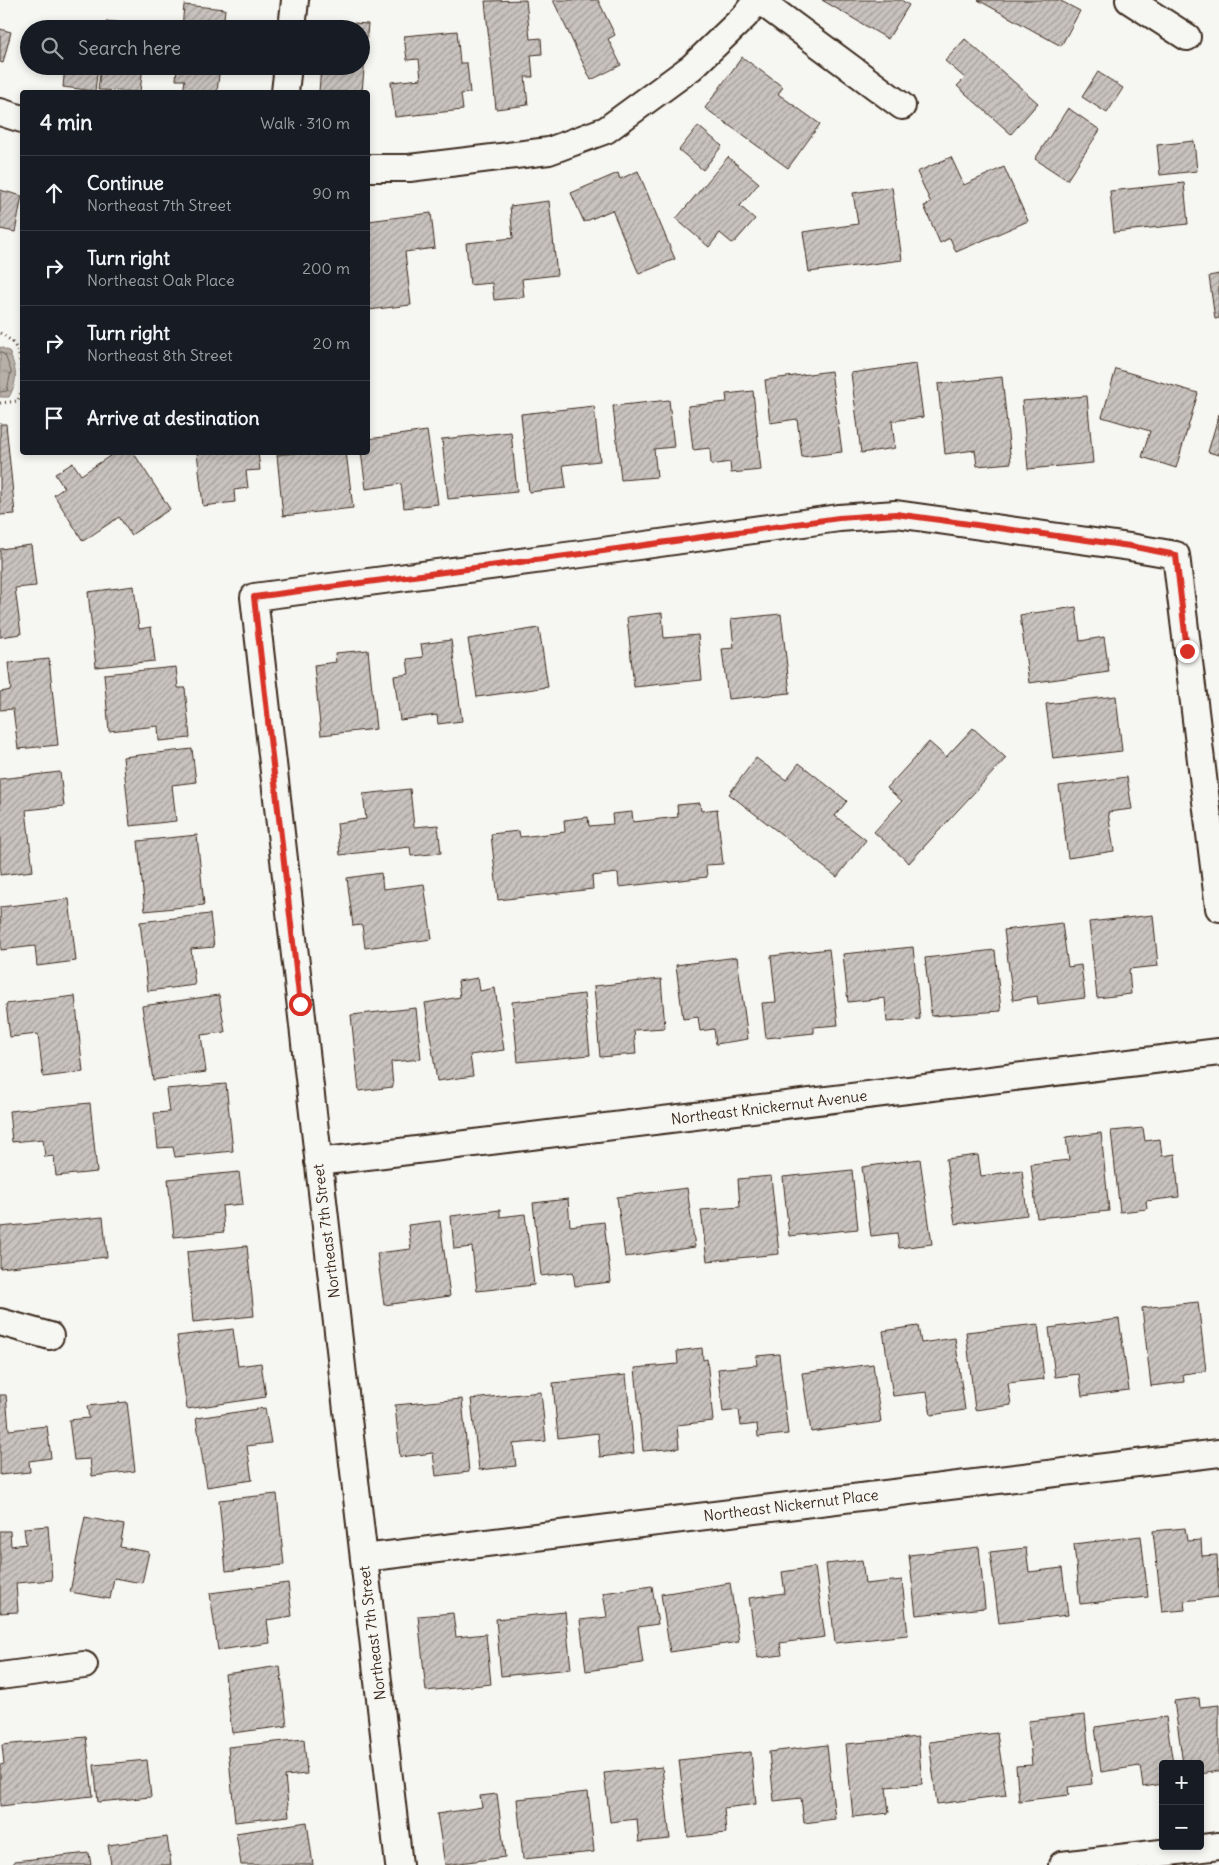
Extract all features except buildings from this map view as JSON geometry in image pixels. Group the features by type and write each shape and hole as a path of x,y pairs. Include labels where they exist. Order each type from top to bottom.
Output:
{"street":[{"path":"293,20 295,0"},
{"path":"370,168 409,168 549,151 606,130 692,67 745,16 758,0 902,106"},
{"path":"1129,0 1187,37"},
{"path":"285,90 287,75"},
{"path":"0,112 20,117"},
{"name":"Northeast 7th Street","path":"399,1865 254,597 839,518 896,514 1130,546 1176,555 1219,908"},
{"name":"Northeast Knickernut Avenue","path":"318,1162 1219,1052"},
{"path":"0,1322 50,1336"},
{"name":"Northeast Nickernut Place","path":"364,1558 1219,1453"},
{"path":"0,1676 84,1665"},
{"path":"1062,1865 1219,1846"}],"path":[{"path":"0,333 13,340 20,356"},
{"path":"0,403 18,400 20,398"}],"water":[{"path":"0,347 9,351 15,369 14,385 9,397 0,397"}],"route":[{"path":"300,1004 254,597 839,518 896,514 1130,546 1176,555 1187,651"}]}
